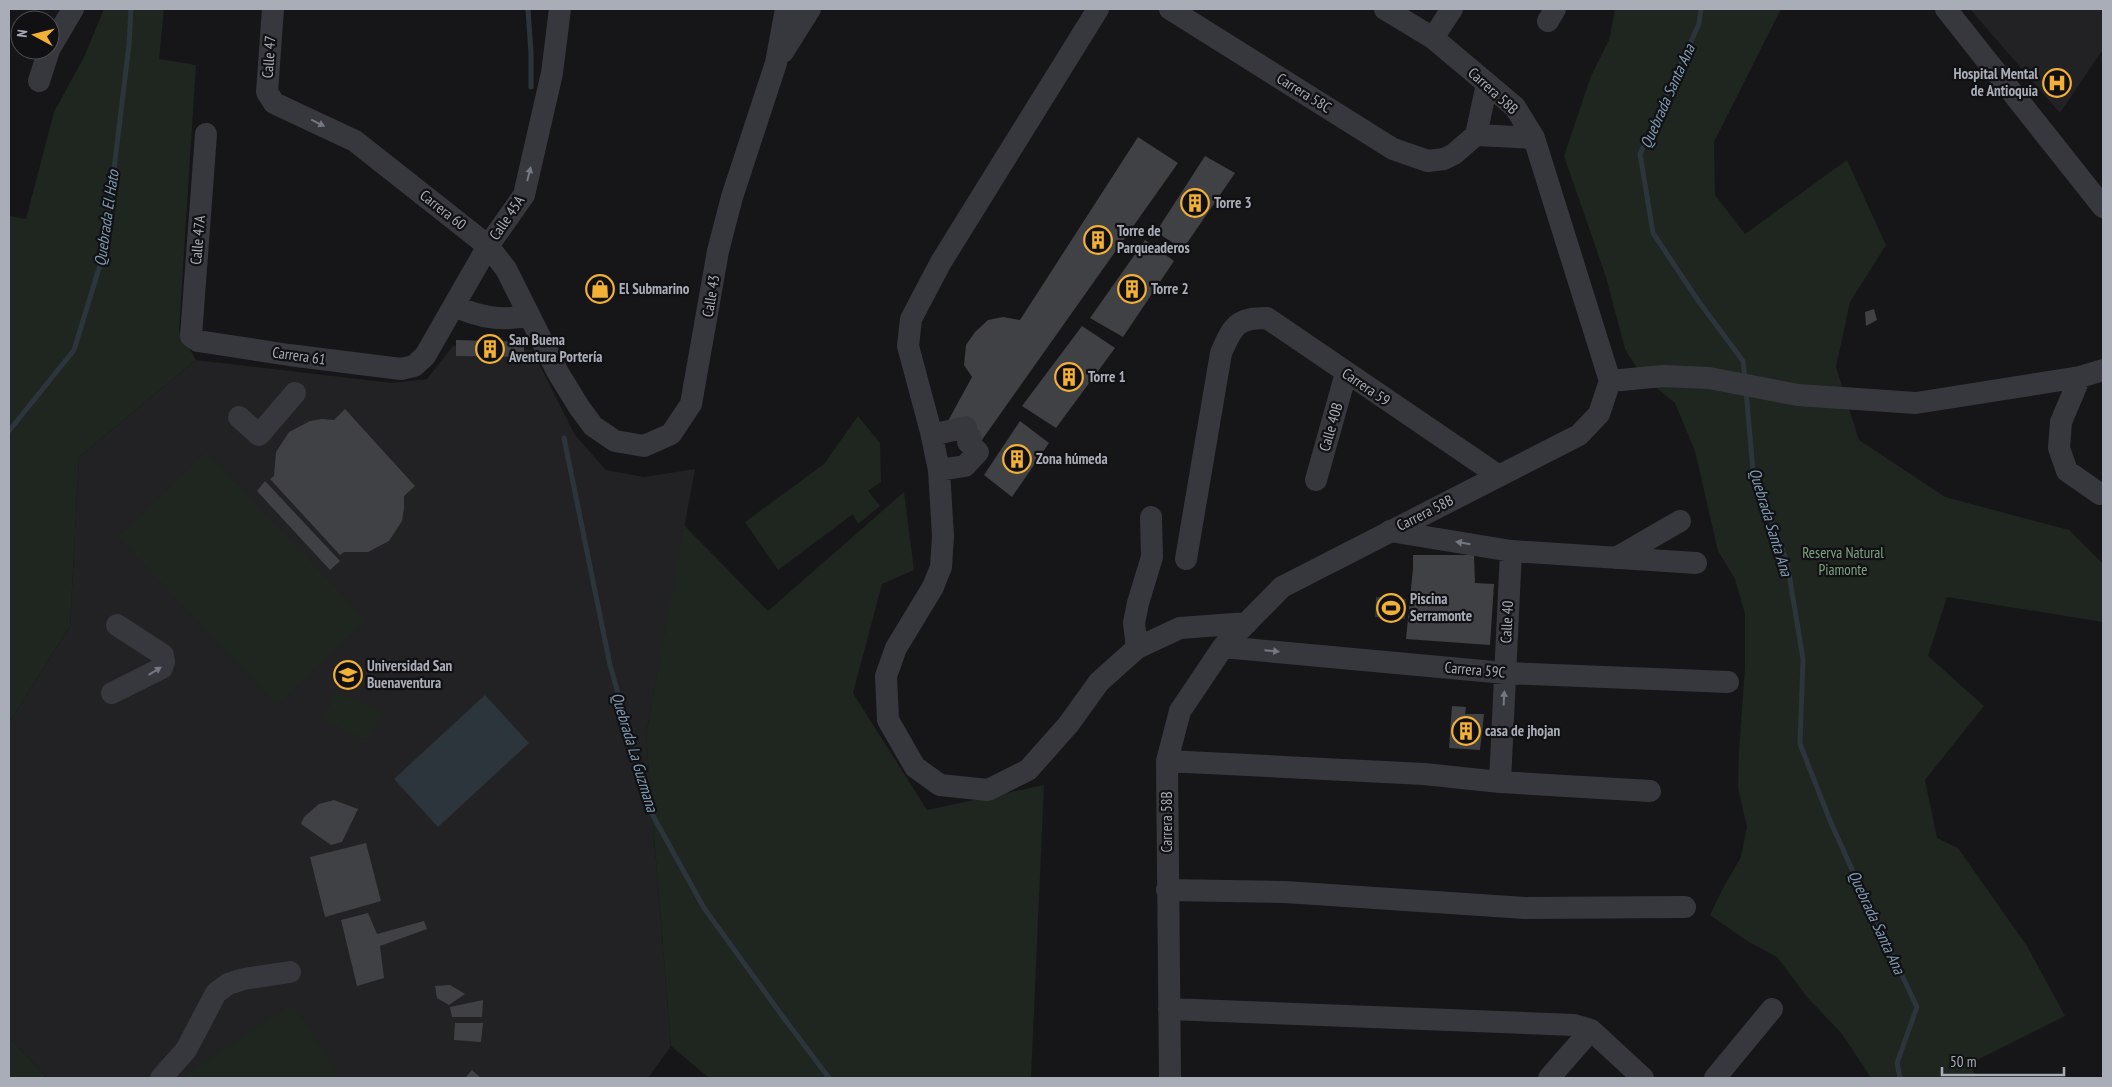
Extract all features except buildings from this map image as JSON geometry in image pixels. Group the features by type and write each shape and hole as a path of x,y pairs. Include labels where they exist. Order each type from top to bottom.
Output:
{"street":[{"path":"60,32 73,9"},
{"name":"Calle 47","path":"273,9 267,92 274,103"},
{"name":"Calle 45A","path":"401,369 414,366 425,356 488,246 524,195 552,73 560,9"},
{"name":"Calle 43","path":"557,371 593,426 615,441 644,446 671,434 691,404 718,251 732,197 776,63 786,9"},
{"path":"776,63 810,9"},
{"path":"1098,9 941,262 911,319 908,346 932,435 938,470 943,536 941,567 933,587 896,648 886,676 888,720 915,767 940,784 988,790 1028,770 1068,725 1099,682 1137,648 1180,628 1247,623"},
{"name":"Carrera 58C","path":"1170,9 1393,149 1428,161 1444,159 1454,154 1476,135"},
{"name":"Carrera 58B","path":"1170,1078 1167,761 1180,711 1223,646 1282,587 1390,530 1579,435 1599,414 1610,381 1534,138 1515,107 1433,38 1385,9"},
{"path":"1433,38 1452,9"},
{"path":"1946,9 2103,207"},
{"path":"39,81 46,60"},
{"path":"1487,84 1476,135 1534,138"},
{"name":"Carrera 60","path":"274,103 355,141 488,246 506,269 557,371"},
{"name":"Calle 47A","path":"198,341 191,336 190,331 206,134"},
{"path":"454,306 474,315 495,319 529,315"},
{"name":"Carrera 59","path":"1186,559 1221,353 1231,329 1248,318 1266,318 1499,476"},
{"name":"Carrera 61","path":"198,341 288,355 401,369"},
{"path":"1610,381 1663,376 1709,378 1776,392 1844,399 1916,403 2080,376 2103,370"},
{"name":"Calle 40B","path":"1316,480 1346,373"},
{"path":"2080,376 2061,422 2059,448 2067,471 2100,494"},
{"path":"239,417 259,435 295,393"},
{"path":"932,435 969,433 968,442 978,452 966,466 938,470"},
{"path":"1137,648 1134,623 1152,557 1151,516"},
{"path":"1616,558 1680,521"},
{"path":"1390,530 1511,551 1696,563"},
{"name":"Calle 40","path":"1500,782 1511,551"},
{"path":"112,693 162,668 164,662 163,655 117,625"},
{"name":"Carrera 59C","path":"1223,646 1505,673 1728,682"},
{"path":"1167,761 1424,774 1500,782 1650,791"},
{"path":"1167,890 1285,892 1525,908 1685,907"},
{"path":"160,1078 186,1050 216,992 228,984 244,979 290,972"},
{"path":"1169,1009 1574,1025 1591,1030 1643,1078"},
{"path":"1715,1078 1772,1009"},
{"path":"1549,1078 1591,1030"}],"shaded area":[{"name":"Hospital Mental de Antioquia","path":"1970,9 2103,9 2103,52 2101,52 2060,113"},
{"name":"Universidad San Buenaventura","path":"453,346 532,350 575,435 606,470 644,477 695,469 646,736 671,1046 648,1078 47,1078 9,1037 9,723 70,626 79,457 196,360 392,383 427,379"},
{"name":"Piscina Serramonte","path":"1376,597 1406,599 1405,619 1375,617"},
{"path":"485,695 529,743 438,827 394,779"}],"green space":[{"path":"104,9 164,9 159,59 196,65 179,331 196,360 79,457 70,626 9,723 9,216 26,219 54,112 84,57"},
{"name":"Reserva Natural Piamonte","path":"1615,9 1781,9 1714,142 1715,195 1745,234 1847,160 1886,245 1850,302 1836,367 1859,440 1945,497 2069,530 2103,564 2103,622 1947,597 1928,656 1984,706 1925,780 1937,838 1958,848 2027,946 2065,1016 1971,1063 1975,1078 1871,1078 1842,1034 1807,997 1777,957 1749,942 1710,915 1741,857 1747,827 1738,788 1745,667 1745,614 1735,579 1718,551 1695,451 1675,403 1642,376 1625,349 1606,277 1564,156 1591,76 1609,40"},
{"path":"858,416 880,443 881,482 868,491 880,506 858,524 853,514 778,570 745,522 824,464"},
{"path":"207,452 366,620 277,705 118,537"},
{"path":"904,492 914,570 882,584 853,693 927,810 1044,785 1031,1078 709,1078 671,1046 646,736 684,525 768,611"},
{"path":"336,691 382,711 369,741 323,721"},
{"path":"292,1004 341,1078 181,1078"},
{"path":"9,1037 47,1078 9,1078"}],"waterway":[{"name":"Quebrada El Hato","path":"9,431 74,350 104,252 129,45 131,9"},
{"path":"528,9 531,87"},
{"name":"Quebrada Santa Ana","path":"1701,9 1699,24 1640,154 1653,233 1699,302 1743,361 1745,379"},
{"name":"Quebrada Santa Ana","path":"1746,390 1753,471 1787,562 1803,659 1800,744 1831,823 1917,1007 1897,1063 1900,1078"},
{"name":"Quebrada La Guzmana","path":"564,438 610,665 652,814 704,908 829,1078"}],"place":[{"name":"Hospital Mental de Antioquia","path":"2057,83"},
{"name":"Torre 3","path":"1195,203"},
{"name":"Torre de Parqueaderos","path":"1098,240"},
{"name":"El Submarino","path":"600,289"},
{"name":"Torre 2","path":"1132,289"},
{"name":"San Buena Aventura Portería","path":"490,349"},
{"name":"Torre 1","path":"1069,377"},
{"name":"Zona húmeda","path":"1017,459"},
{"name":"Piscina Serramonte","path":"1391,608"},
{"name":"Universidad San Buenaventura","path":"348,675"},
{"name":"casa de jhojan","path":"1466,731"}]}
